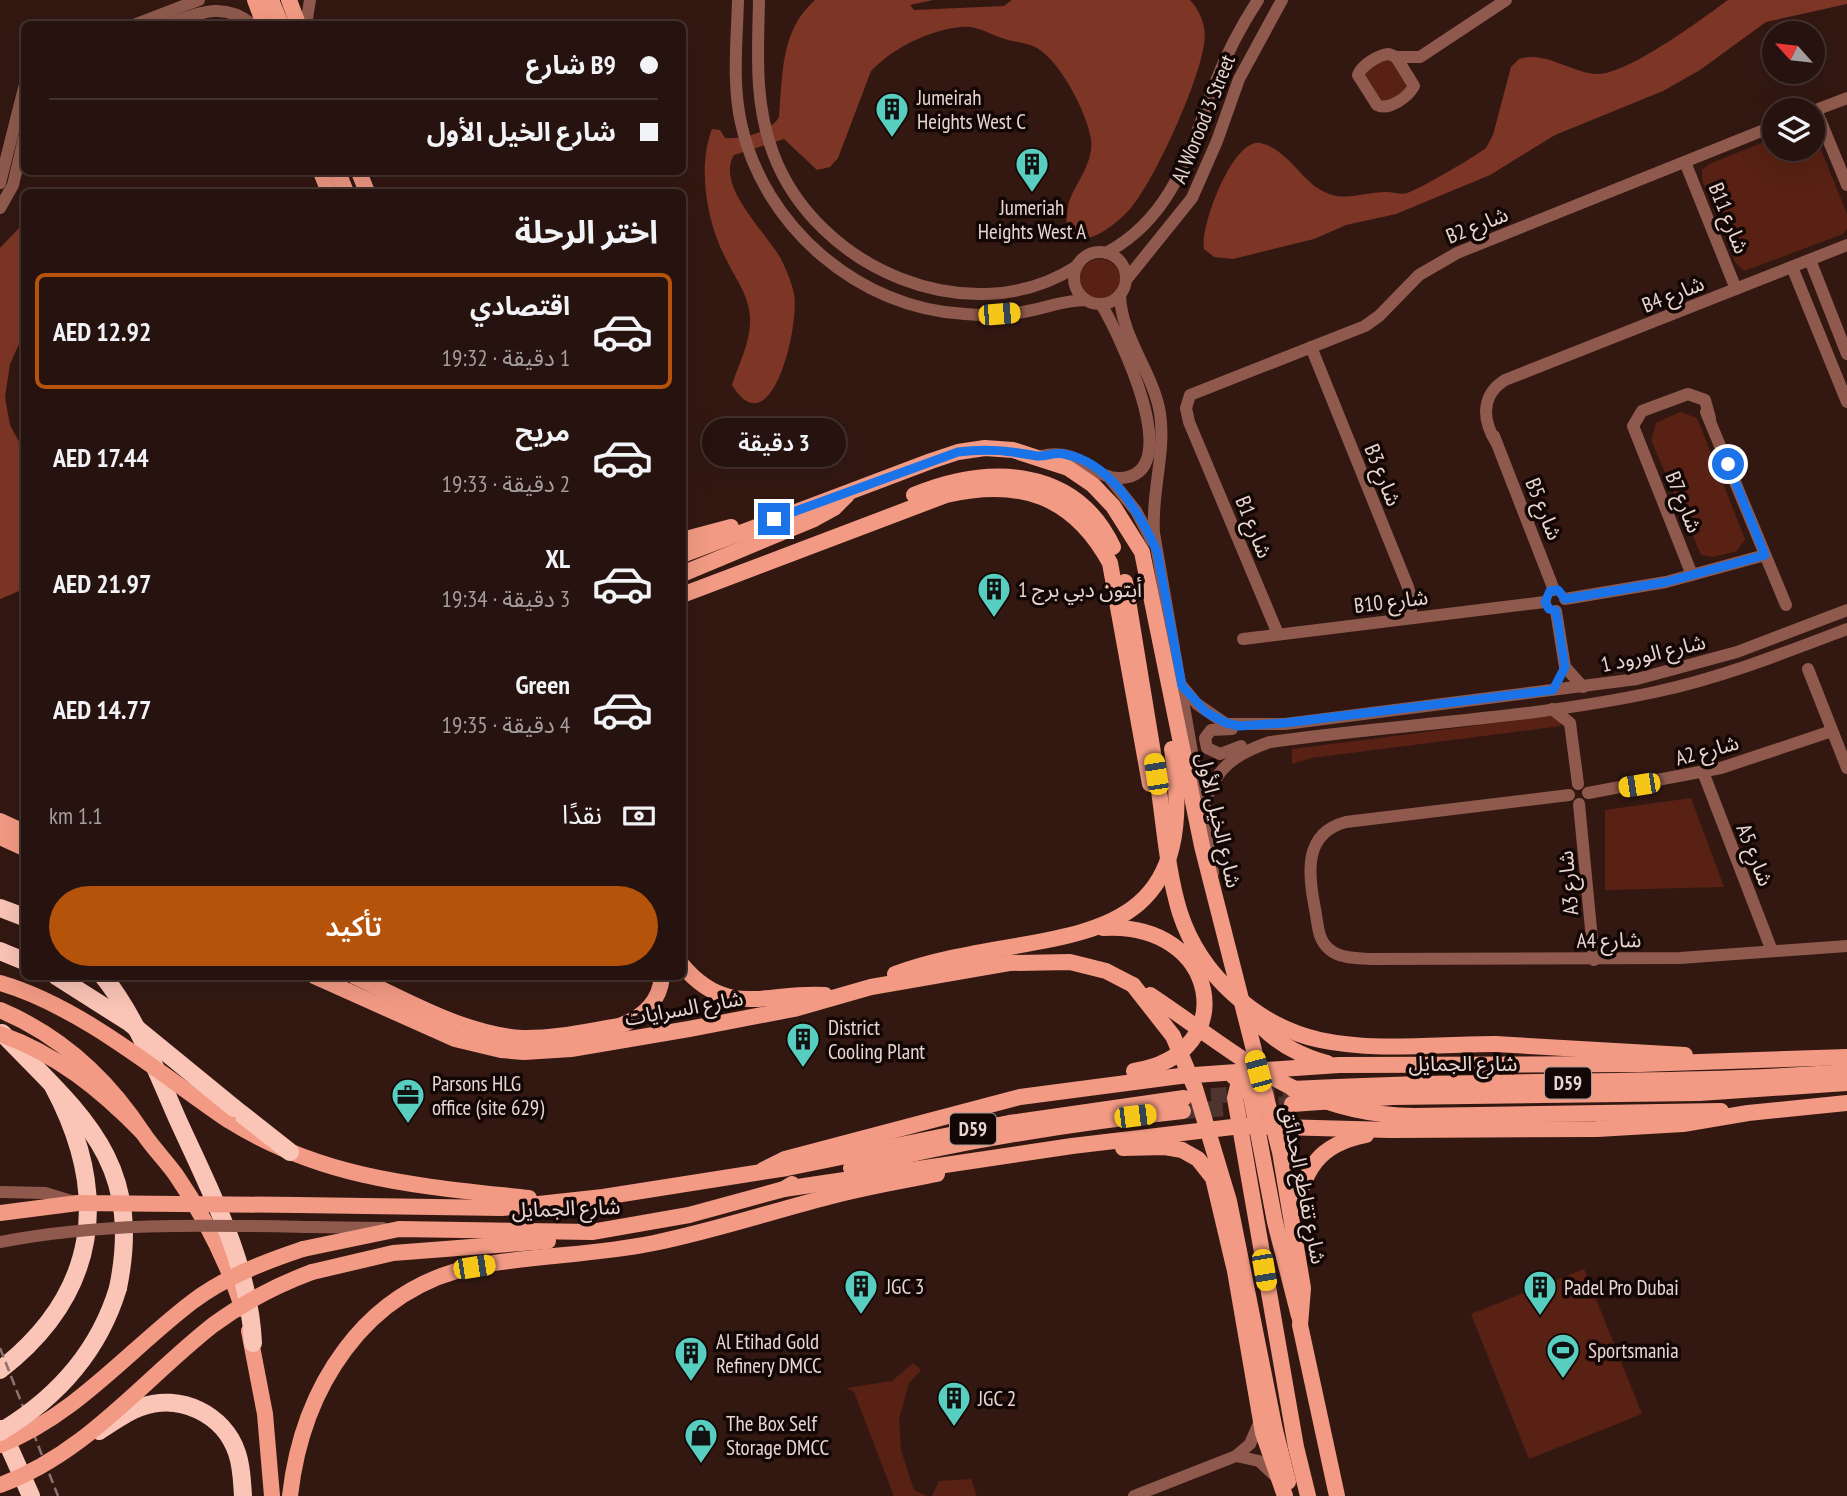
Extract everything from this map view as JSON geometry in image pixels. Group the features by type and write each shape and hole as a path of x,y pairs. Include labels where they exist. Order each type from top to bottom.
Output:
{"highway":[{"path":"0,908 21,916"},
{"path":"0,951 21,960"},
{"path":"62,980 130,1023 231,1114 290,1152"},
{"path":"106,980 131,1018 231,1239 245,1280 253,1343"},
{"path":"0,1033 94,1130 115,1175 124,1231 118,1288 99,1336 79,1365 42,1402 0,1430 32,1496"},
{"path":"0,1370 45,1326 76,1269 88,1226 88,1182 78,1139 53,1086"},
{"path":"86,1437 131,1411 151,1404 173,1403 194,1408 213,1418 233,1443 240,1464 243,1496"}],"main road":[{"path":"255,0 263,21"},
{"path":"271,0 280,21"},
{"path":"289,0 297,21"},
{"name":"شارع الخيل الأول","path":"686,553 958,452 1004,449 1041,456 1068,468 1093,485 1129,528 1149,579 1177,692 1213,888 1258,1071"},
{"path":"686,585 943,484 993,475 1038,481 1079,504 1109,539 1125,582 1174,889 1192,942 1228,989 1259,1013 1293,1032 1318,1040 1370,1045 1495,1044 1667,1053 1712,1061"},
{"path":"686,593 946,495 991,487 1012,488 1053,501 1087,527 1110,564 1164,865"},
{"path":"686,572 814,519 834,508 850,491"},
{"path":"686,539 723,528 755,526"},
{"path":"871,986 913,968 1090,929 1127,915 1140,905 1151,893 1171,849 1177,812 1170,732 1177,692"},
{"path":"0,821 21,831"},
{"path":"0,837 21,847"},
{"path":"1090,929 1136,929 1156,934 1175,945 1190,960 1200,979 1204,1000 1201,1022 1193,1039 1180,1054 1164,1065 1121,1074 1099,1085"},
{"name":"شارع السرايات","path":"323,980 455,1039 489,1048 524,1052 571,1049 689,1029 794,1009 871,986 1009,963 1070,962 1106,971 1133,985 1282,1084 1345,1109 1414,1116 1720,1111 1748,1113"},
{"path":"686,969 708,989 739,1000 755,1001 807,994 836,996"},
{"name":"شارع السرايات","path":"363,980 462,1024 504,1036 526,1038 619,1027 631,1022 651,1006 661,980"},
{"path":"0,983 41,998 72,1015 231,1114"},
{"path":"1133,985 1174,1036 1198,1099 1229,1200 1275,1430 1293,1496"},
{"path":"1243,1004 1278,1042 1314,1060 1339,1065"},
{"path":"0,1010 50,1035 94,1069 127,1107 143,1133 176,1175 204,1220 237,1292 253,1343 265,1414 272,1496"},
{"path":"0,1033 43,1052 70,1068 143,1133"},
{"path":"763,1170 785,1159 1000,1102 1099,1085 1221,1072 1339,1065 1640,1065 1847,1057"},
{"path":"1239,1080 1258,1071"},
{"name":"شارع تقاطع الحدائق","path":"1258,1071 1273,1125 1292,1217 1303,1288 1299,1316 1337,1496"},
{"path":"1221,1072 1239,1080 1251,1096 1248,1126 1296,1447 1308,1496"},
{"name":"شارع الجمايل","path":"1847,1072 1637,1083 1419,1083 1290,1097 1699,1093 1847,1083"},
{"path":"784,1189 801,1189 898,1170 1100,1142 1248,1126 1390,1130 1597,1129 1694,1123 1748,1113 1847,1104"},
{"name":"شارع الجمايل","path":"0,1213 78,1203 484,1208 636,1192 787,1168 1009,1123 1183,1105 943,1147 798,1181 784,1189 689,1215 592,1232 399,1229 303,1249 246,1270 211,1290 66,1408 0,1445"},
{"path":"1248,1126 1299,1316"},
{"path":"1292,1217 1306,1176 1325,1151 1346,1139 1390,1130"},
{"path":"1100,1142 1126,1148 1165,1147 1182,1150 1198,1159 1213,1178 1235,1271 1260,1418 1284,1496"},
{"path":"290,1152 350,1174 392,1183 552,1201"},
{"path":"290,1496 301,1432 331,1369 377,1316 420,1286 474,1267 675,1238 839,1194 972,1168 995,1157"},
{"path":"0,1485 41,1466 86,1437 214,1325 261,1294 312,1272 393,1253 550,1241 592,1232"}],"street":[{"path":"144,21 199,0"},
{"path":"176,21 206,10 232,5 235,0"},
{"path":"306,21 310,0"},
{"path":"738,0 736,73 741,123 755,164 772,200 797,232 849,276 889,296 925,309 989,315 1086,300 1101,304 1120,295"},
{"path":"759,0 757,71 762,118 773,155 798,198 828,234 852,254 887,273 954,292 1013,293 1049,282 1090,255 1106,253 1119,260 1126,281 1120,295 1124,322 1160,411 1161,447 1153,516 1177,692 1213,855 1213,888"},
{"name":"Al Worood 3 Street","path":"1106,253 1122,245 1153,216 1176,183 1193,148 1225,58 1258,0"},
{"name":"Al Worood 3 Street","path":"1126,281 1142,257 1179,218 1212,155 1245,66 1282,0"},
{"path":"1480,0 1489,11"},
{"path":"1420,57 1412,78 1411,91 1388,107 1377,106 1358,79 1358,73 1382,55 1420,57 1506,0"},
{"path":"219,9 232,12 247,21"},
{"path":"1396,57 1412,78"},
{"path":"1825,107 1847,98"},
{"path":"0,183 21,100"},
{"path":"1201,124 1221,130"},
{"name":"B2 شارع","path":"1212,386 1373,321 1408,284 1444,259 1762,131"},
{"path":"1825,134 1847,185"},
{"path":"1193,148 1212,155"},
{"path":"0,208 13,185 21,151"},
{"name":"B11 شارع","path":"1685,162 1736,289"},
{"path":"797,232 811,226 828,234"},
{"name":"B4 شارع","path":"1496,442 1486,417 1488,399 1498,384 1847,245"},
{"path":"1810,260 1847,354"},
{"path":"1077,266 1075,285 1086,300"},
{"path":"1792,267 1847,401"},
{"path":"1041,456 1064,454 1119,479 1139,470 1150,450 1144,405 1114,328 1101,304"},
{"name":"B3 شارع","path":"1311,347 1410,595 1410,618"},
{"name":"B1 شارع","path":"1212,386 1187,399 1187,415 1278,635"},
{"name":"B7 شارع","path":"1692,575 1640,443 1633,433 1634,420 1642,411 1672,402 1696,404 1710,418 1765,555"},
{"name":"B5 شارع","path":"1496,442 1554,590"},
{"path":"1108,476 1136,511 1157,551"},
{"path":"1565,599 1642,587 1765,555 1786,605"},
{"path":"1554,590 1561,592 1565,599 1563,607 1556,611 1549,609 1545,602 1546,594 1554,590"},
{"name":"B10 شارع","path":"1243,639 1545,602"},
{"name":"شارع الورود 1","path":"1177,692 1226,723 1274,725 1583,687 1689,667 1758,645 1847,610"},
{"path":"1556,611 1565,667 1583,687"},
{"name":"شارع الورود 1","path":"1204,808 1213,783 1229,761 1239,754 1270,742 1552,709 1654,692 1720,675 1847,629"},
{"path":"1553,690 1565,667"},
{"path":"1808,669 1847,768"},
{"path":"1570,723 1587,704"},
{"path":"1552,709 1570,723 1583,789 1571,788 1574,799"},
{"path":"1270,742 1245,745 1220,754 1210,752 1205,743 1208,733 1216,728 1254,730 1274,725"},
{"name":"A2 شارع","path":"1583,789 1703,772 1832,731"},
{"name":"A5 شارع","path":"1703,772 1772,951"},
{"name":"A4 شارع","path":"1574,799 1330,822 1311,834 1306,849 1310,871 1312,924 1319,950 1333,960 1594,960 1847,946"},
{"name":"A3 شارع","path":"1574,799 1594,960"},
{"path":"0,1192 45,1193 78,1203"},
{"path":"0,1242 75,1230 135,1226 399,1229"},
{"path":"1134,1496 1236,1456 1250,1444 1260,1418"},
{"path":"1236,1456 1259,1461 1276,1477"}],"shaded area":[{"path":"815,0 933,0 910,5 914,10 1004,6 1012,0 1190,0 1202,20 1205,38 1185,105 1163,154 1140,195 1130,209 1112,225 1083,239 1076,240 1066,226 1069,202 1088,163 1091,147 1088,128 1078,101 1062,73 1043,52 1033,46 977,28 949,29 924,36 890,55 871,71 838,158 830,167 817,170 784,139 734,155 730,167 731,181 745,209 781,259 789,276 795,309 788,353 771,392 759,402 746,401 732,385 749,336 749,310 745,295 719,245 714,229 706,195 705,161 712,129 720,130 725,138 739,138 763,131 779,117 783,69 789,39 795,25"},
{"path":"1728,0 1847,0 1847,4 1762,21 1762,25 1700,70 1663,91 1555,135 1490,175 1396,214 1346,225 1314,239 1233,259 1214,257 1204,249 1207,223 1220,186 1239,155 1249,146 1260,143 1277,150 1319,189 1336,196 1377,192 1407,193 1486,148 1493,135 1511,67 1519,59 1538,57 1587,73 1610,72 1645,56"},
{"path":"1392,57 1409,86 1387,103 1381,103 1363,74 1385,58"},
{"path":"1762,143 1762,161 1825,160 1847,214 1847,229 1843,234 1744,271 1735,262 1702,180 1702,170 1709,164"},
{"path":"21,228 21,340 10,364 5,397 10,425 21,445 21,590 0,599 0,248"},
{"path":"1100,259 1108,260 1114,265 1119,271 1119,287 1114,293 1108,298 1100,299 1092,298 1086,293 1081,287 1080,279 1081,271 1086,265 1092,260"},
{"path":"1680,412 1697,418 1745,539 1737,551 1713,557 1701,555 1651,440 1656,423"},
{"path":"1549,714 1558,716 1561,726 1312,758 1292,764 1292,749"},
{"path":"1691,798 1724,887 1605,890 1605,810"},
{"name":"Sportsmania","path":"1584,1269 1642,1414 1529,1459 1471,1314"},
{"path":"913,1363 921,1370 909,1383 899,1419 901,1450 914,1490 927,1496 894,1496 854,1392 846,1388 892,1381"},
{"path":"971,1479 977,1496 932,1496 939,1481"}],"tunnel":[{"path":"1187,1098 1289,1090"},
{"path":"1183,1111 1292,1104"}],"railway":[{"path":"0,1348 58,1496"}],"place":[{"name":"Jumeirah Heights West C","path":"892,139"},
{"name":"Jumeriah Heights West A","path":"1032,194"},
{"name":"أبتون دبي برج 1","path":"994,619"},
{"name":"District Cooling Plant","path":"803,1069"},
{"name":"Parsons HLG office (site 629)","path":"408,1125"},
{"name":"JGC 3","path":"861,1316"},
{"name":"Padel Pro Dubai","path":"1540,1317"},
{"name":"Sportsmania","path":"1563,1380"},
{"name":"Al Etihad Gold Refinery DMCC","path":"691,1383"},
{"name":"JGC 2","path":"954,1428"},
{"name":"The Box Self Storage DMCC","path":"701,1465"}],"route":[{"path":"774,519 958,452 985,448 1041,456 1053,453 1075,457 1108,476 1123,493 1136,511 1157,551 1182,686 1206,712 1226,723 1239,726 1274,725 1553,690 1565,667 1556,611 1549,609 1545,602 1546,594 1550,591 1558,590 1565,599 1616,592 1666,582 1765,555 1728,464"}]}
